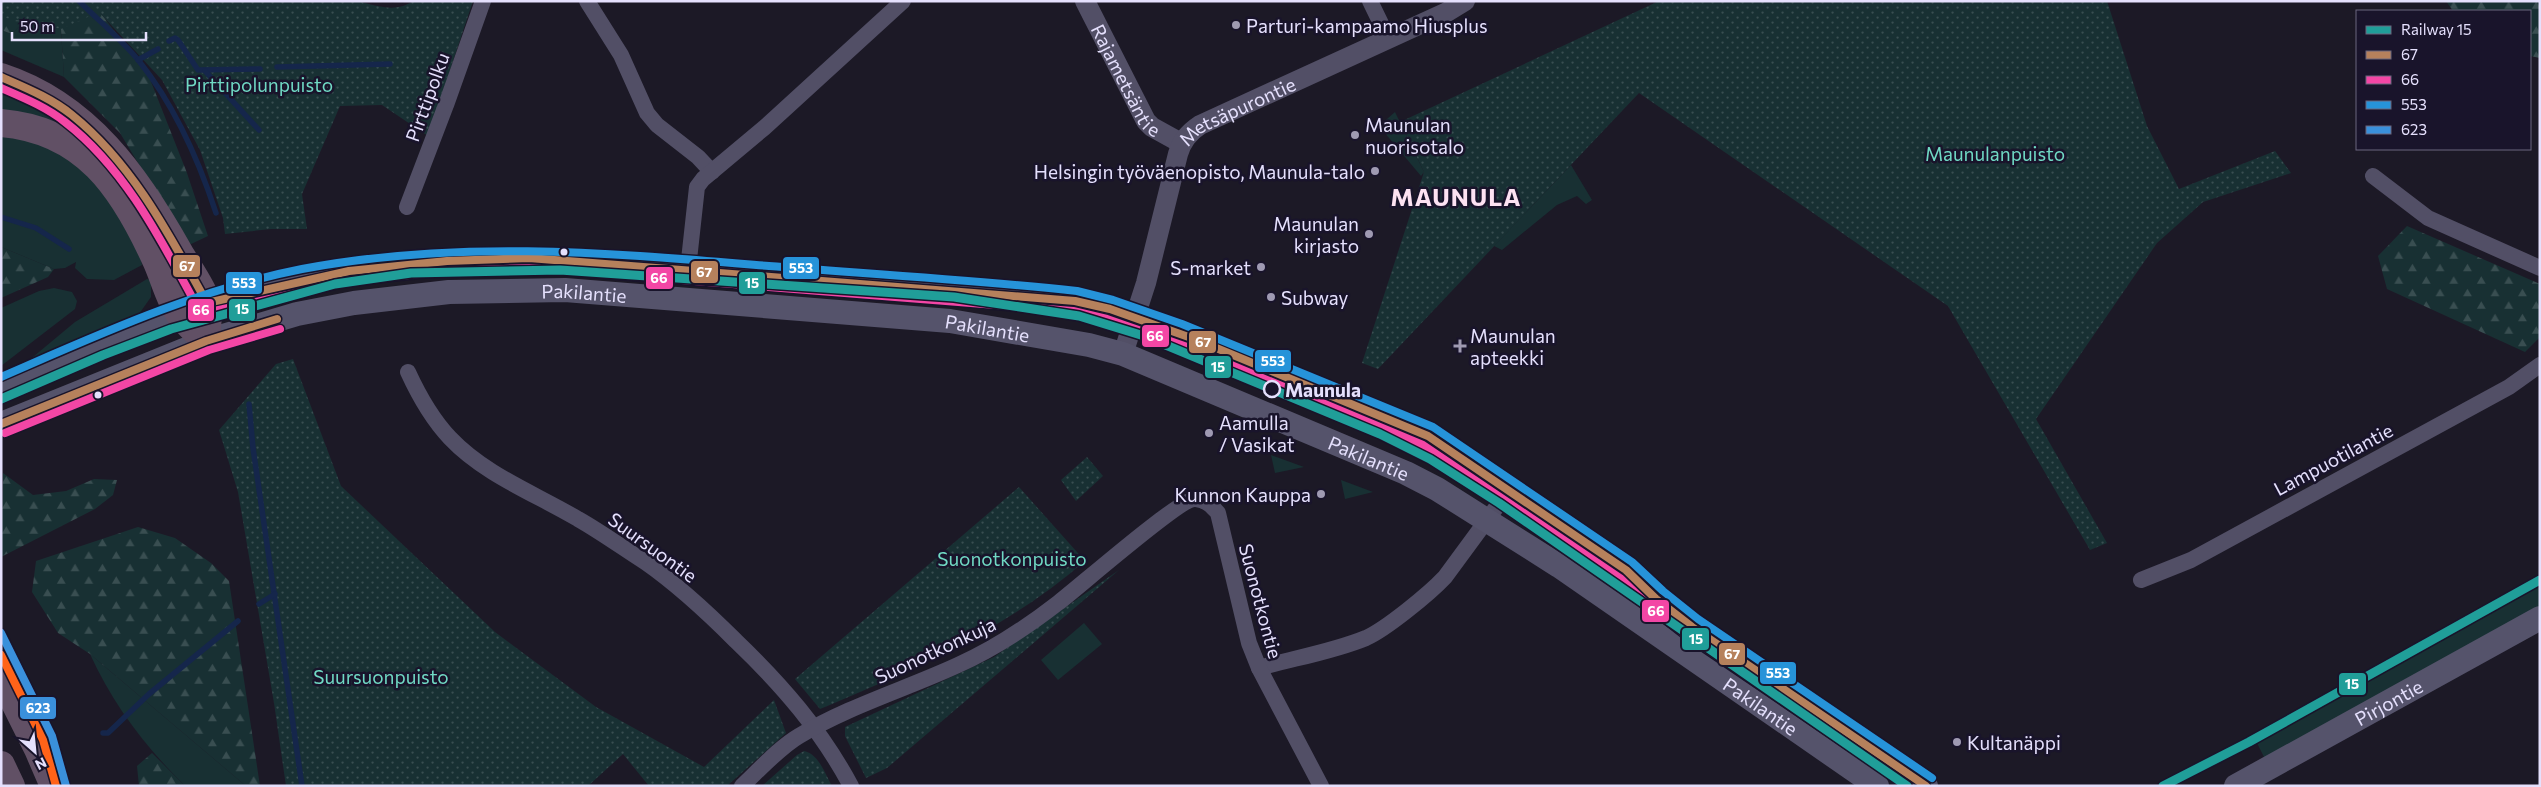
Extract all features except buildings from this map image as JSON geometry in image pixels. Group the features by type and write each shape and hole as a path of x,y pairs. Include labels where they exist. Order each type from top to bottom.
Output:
{"highway":[{"path":"1,77 24,84 87,126 104,142 145,194 207,303 206,341"},
{"path":"1,123 36,129 57,138 90,158 105,173 138,221 179,313 206,341"},
{"path":"1,675 38,749 54,786"},
{"path":"1,765 11,786"}],"main road":[{"name":"Pakilantie","path":"1,388 139,328 207,303 349,271 447,261 529,258 1067,300 1110,309 1197,340 1406,426 1445,447 1626,570 1656,599 1692,627 1926,786"},
{"name":"Pakilantie","path":"1,424 206,341 297,314 354,303 449,292 537,289 950,321 1057,339 1123,354 1406,473 1487,520 1558,566 1877,786"},
{"name":"Pirjontie","path":"2236,786 2540,618"}],"street":[{"name":"Pirttipolku","path":"407,207 446,106 483,1"},
{"path":"586,1 620,55 648,113 657,125 698,157 712,172"},
{"path":"688,270 697,186 764,128 903,1"},
{"name":"Rajametsäntie","path":"1085,1 1146,121 1152,127 1181,143"},
{"path":"1370,1 1388,38"},
{"name":"Metsäpurontie","path":"1123,354 1146,283 1181,143 1200,125 1447,12 1465,1"},
{"path":"2373,176 2428,218 2540,268"},
{"name":"Lampuotilantie","path":"2141,580 2191,560 2509,387 2540,365"},
{"name":"Suursuontie","path":"408,372 432,416 452,440 488,468 579,520 645,562 680,589 768,672 816,727 851,786"},
{"path":"1259,668 1344,646 1377,632 1439,583 1509,490"},
{"name":"Suonotkonkuja","path":"742,786 797,736 981,654 1047,612 1186,501 1196,499 1210,504"},
{"name":"Suonotkontie","path":"1210,504 1218,513 1246,635 1259,668 1321,786"}],"green space":[{"path":"1,1 91,1 148,74 187,173 208,236 191,244 184,239 120,133 64,77 61,29 25,20 12,34 1,30"},
{"name":"Pirttipolunpuisto","path":"1,1 358,1 393,8 407,5 413,1 473,1 428,136 382,105 340,106 302,194 307,229 271,229 225,234 223,218 200,150 162,80 99,12 61,29 1,17"},
{"name":"Maunulanpuisto","path":"1659,1 2107,1 2147,126 2179,189 2275,151 2291,173 2203,202 2157,243 2036,419 2107,543 2090,550 1948,306 1639,93 1378,369 1362,363 1424,172 1400,122"},
{"path":"2446,1 2540,1 2540,58 2531,56 2531,10 2452,10"},
{"path":"25,20 61,29 64,77 1,50 1,30 12,34"},
{"path":"1,88 75,128 1,114"},
{"path":"1395,112 1424,172 1421,176 1379,126"},
{"path":"1,135 28,140 54,150 79,164 89,173 105,190 140,253 142,265 114,280 87,279 75,268 76,262 65,268 54,269 1,247"},
{"path":"1571,165 1592,200 1586,204 1577,196 1557,205 1502,250 1494,246"},
{"path":"2407,226 2540,284 2540,337 2525,352 2387,289 2378,256"},
{"path":"1,247 54,269 48,277 1,298"},
{"path":"147,279 151,280 151,297 139,314 27,362 75,322"},
{"path":"54,288 72,292 77,301 75,309 1,366 1,308 39,291"},
{"name":"Suursuonpuisto","path":"293,359 341,486 495,632 596,707 704,767 774,700 786,733 727,786 649,786 623,754 588,786 286,786 274,703 238,492 219,430 276,364"},
{"path":"1271,455 1304,467 1275,473"},
{"path":"1087,457 1103,476 1076,501 1061,480"},
{"path":"3,473 33,495 66,491 94,479 117,480 113,495 95,509 1,557"},
{"path":"1341,480 1373,492 1345,499"},
{"name":"Suonotkonpuisto","path":"1019,487 1085,561 1024,607 959,646 890,679 820,709 795,679"},
{"path":"138,527 175,538 211,563 229,581 260,786 246,786 90,654 58,633 32,592 36,561"},
{"name":"Suonotkonpuisto","path":"1119,570 887,768 866,778 845,736 845,727 994,657"},
{"path":"2540,577 2540,608 2265,759 2253,735"},
{"path":"1084,623 1102,644 1058,680 1041,660"},
{"path":"90,654 246,786 185,786 131,724 109,691"},
{"path":"804,751 818,760 832,786 762,786 797,755"},
{"path":"152,753 185,786 139,786 137,766"}],"waterway":[{"path":"79,1 132,53 164,96 193,153 216,213"},
{"path":"169,41 175,38 178,40 198,70 260,69"},
{"path":"138,60 158,49"},
{"path":"277,67 390,64"},
{"path":"205,71 259,130"},
{"path":"1,217 36,228 69,249"},
{"path":"249,404 253,448 302,786"},
{"path":"259,604 275,594"},
{"path":"103,733 108,733 149,694 238,621"}],"rail line":[{"name":"15","path":"1,399 103,355 171,329 335,284 411,273 560,270 954,297 1079,316 1144,336 1380,434 1430,459 1499,503 1907,786"},
{"name":"15","path":"2163,786 2249,742 2540,580"}],"transit line":[{"name":"67","path":"1,77 56,103 94,134 132,178 164,227 207,303 349,271 447,261 529,258 1075,301 1110,309 1197,340 1428,436 1626,570 1656,599 1692,627 1926,786"},
{"name":"66","path":"1,88 50,112 87,141 124,184 141,208 198,308 205,313 351,281 448,271 529,268 1073,311 1107,319 1193,349 1423,445 1620,578 1650,607 1686,635 1908,786"},
{"name":"553","path":"1,377 112,329 224,289 302,269 419,254 477,251 593,253 962,280 1077,291 1113,300 1182,324 1433,427 1632,562 1663,591 1698,619 1932,778"},
{"name":"67","path":"1,424 206,341 277,319"},
{"name":"66","path":"5,433 209,350 280,329"},
{"name":"623","path":"1,633 52,736 66,786"},
{"path":"1,655 43,740 56,786"}],"place":[{"name":"Parturi-kampaamo Hiusplus","path":"1236,25"},
{"name":"Maunulan nuorisotalo","path":"1355,135"},
{"name":"Helsingin työväenopisto, Maunula-talo","path":"1375,171"},
{"name":"Maunulan kirjasto","path":"1369,234"},
{"name":"S-market","path":"1261,267"},
{"name":"Subway","path":"1271,297"},
{"name":"Maunulan apteekki","path":"1460,346"},
{"name":"Maunula","path":"1272,389"},
{"name":"Aamulla / Vasikat","path":"1209,433"},
{"name":"Kunnon Kauppa","path":"1321,494"},
{"name":"Kultanäppi","path":"1957,742"}],"district":[{"name":"MAUNULA","path":"1456,196"}]}
